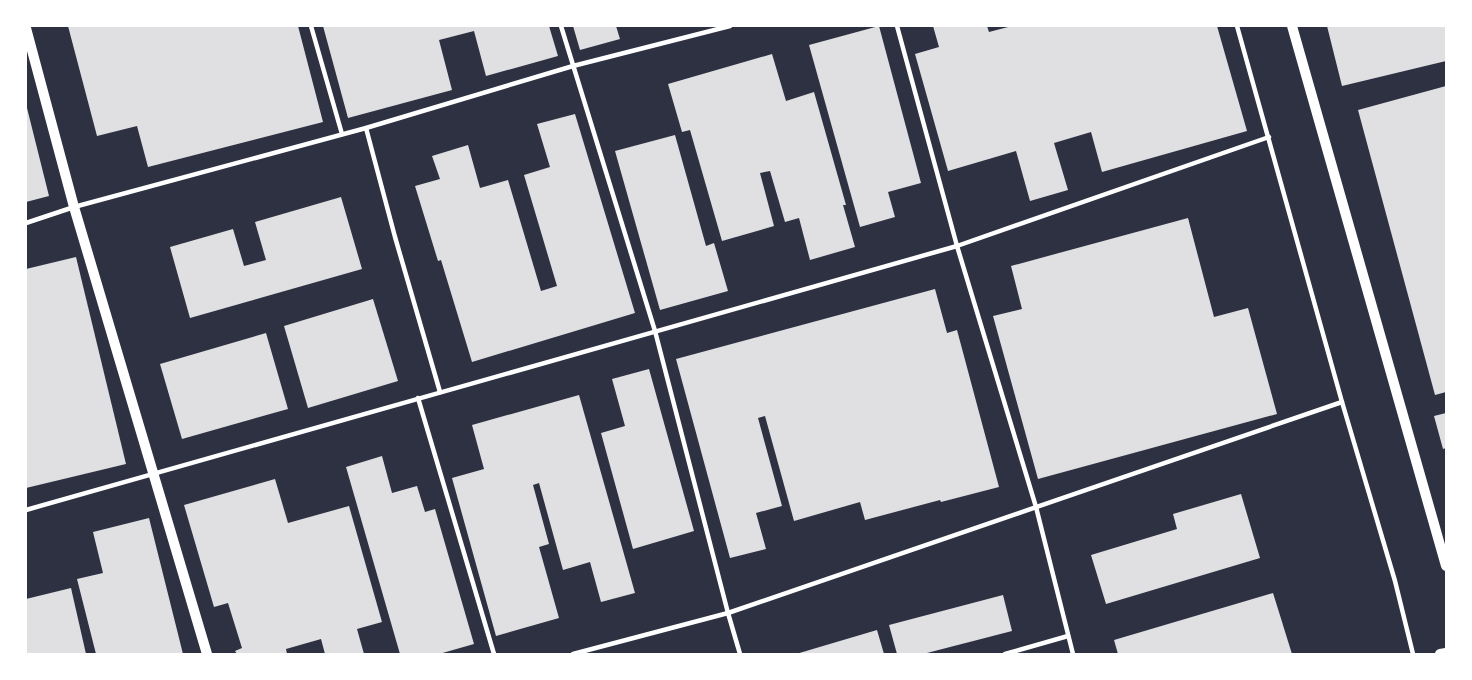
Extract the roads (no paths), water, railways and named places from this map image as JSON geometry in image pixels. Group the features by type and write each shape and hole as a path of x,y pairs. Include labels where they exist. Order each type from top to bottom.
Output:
{"street":[{"path":"1292,26 1446,566"},
{"path":"26,28 74,207 207,654"},
{"path":"1440,654 1446,653"}],"lane":[{"path":"310,26 342,134"},
{"path":"561,26 655,331 740,654"},
{"path":"26,223 74,207 366,128 573,66 730,26"},
{"path":"897,26 957,246 1036,507 1073,654"},
{"path":"1237,26 1342,402 1395,581 1413,654"},
{"path":"366,128 440,392"},
{"path":"26,510 957,246 1269,137"},
{"path":"418,398 494,654"},
{"path":"573,654 728,613 1342,402"},
{"path":"1005,654 1068,636"}]}
